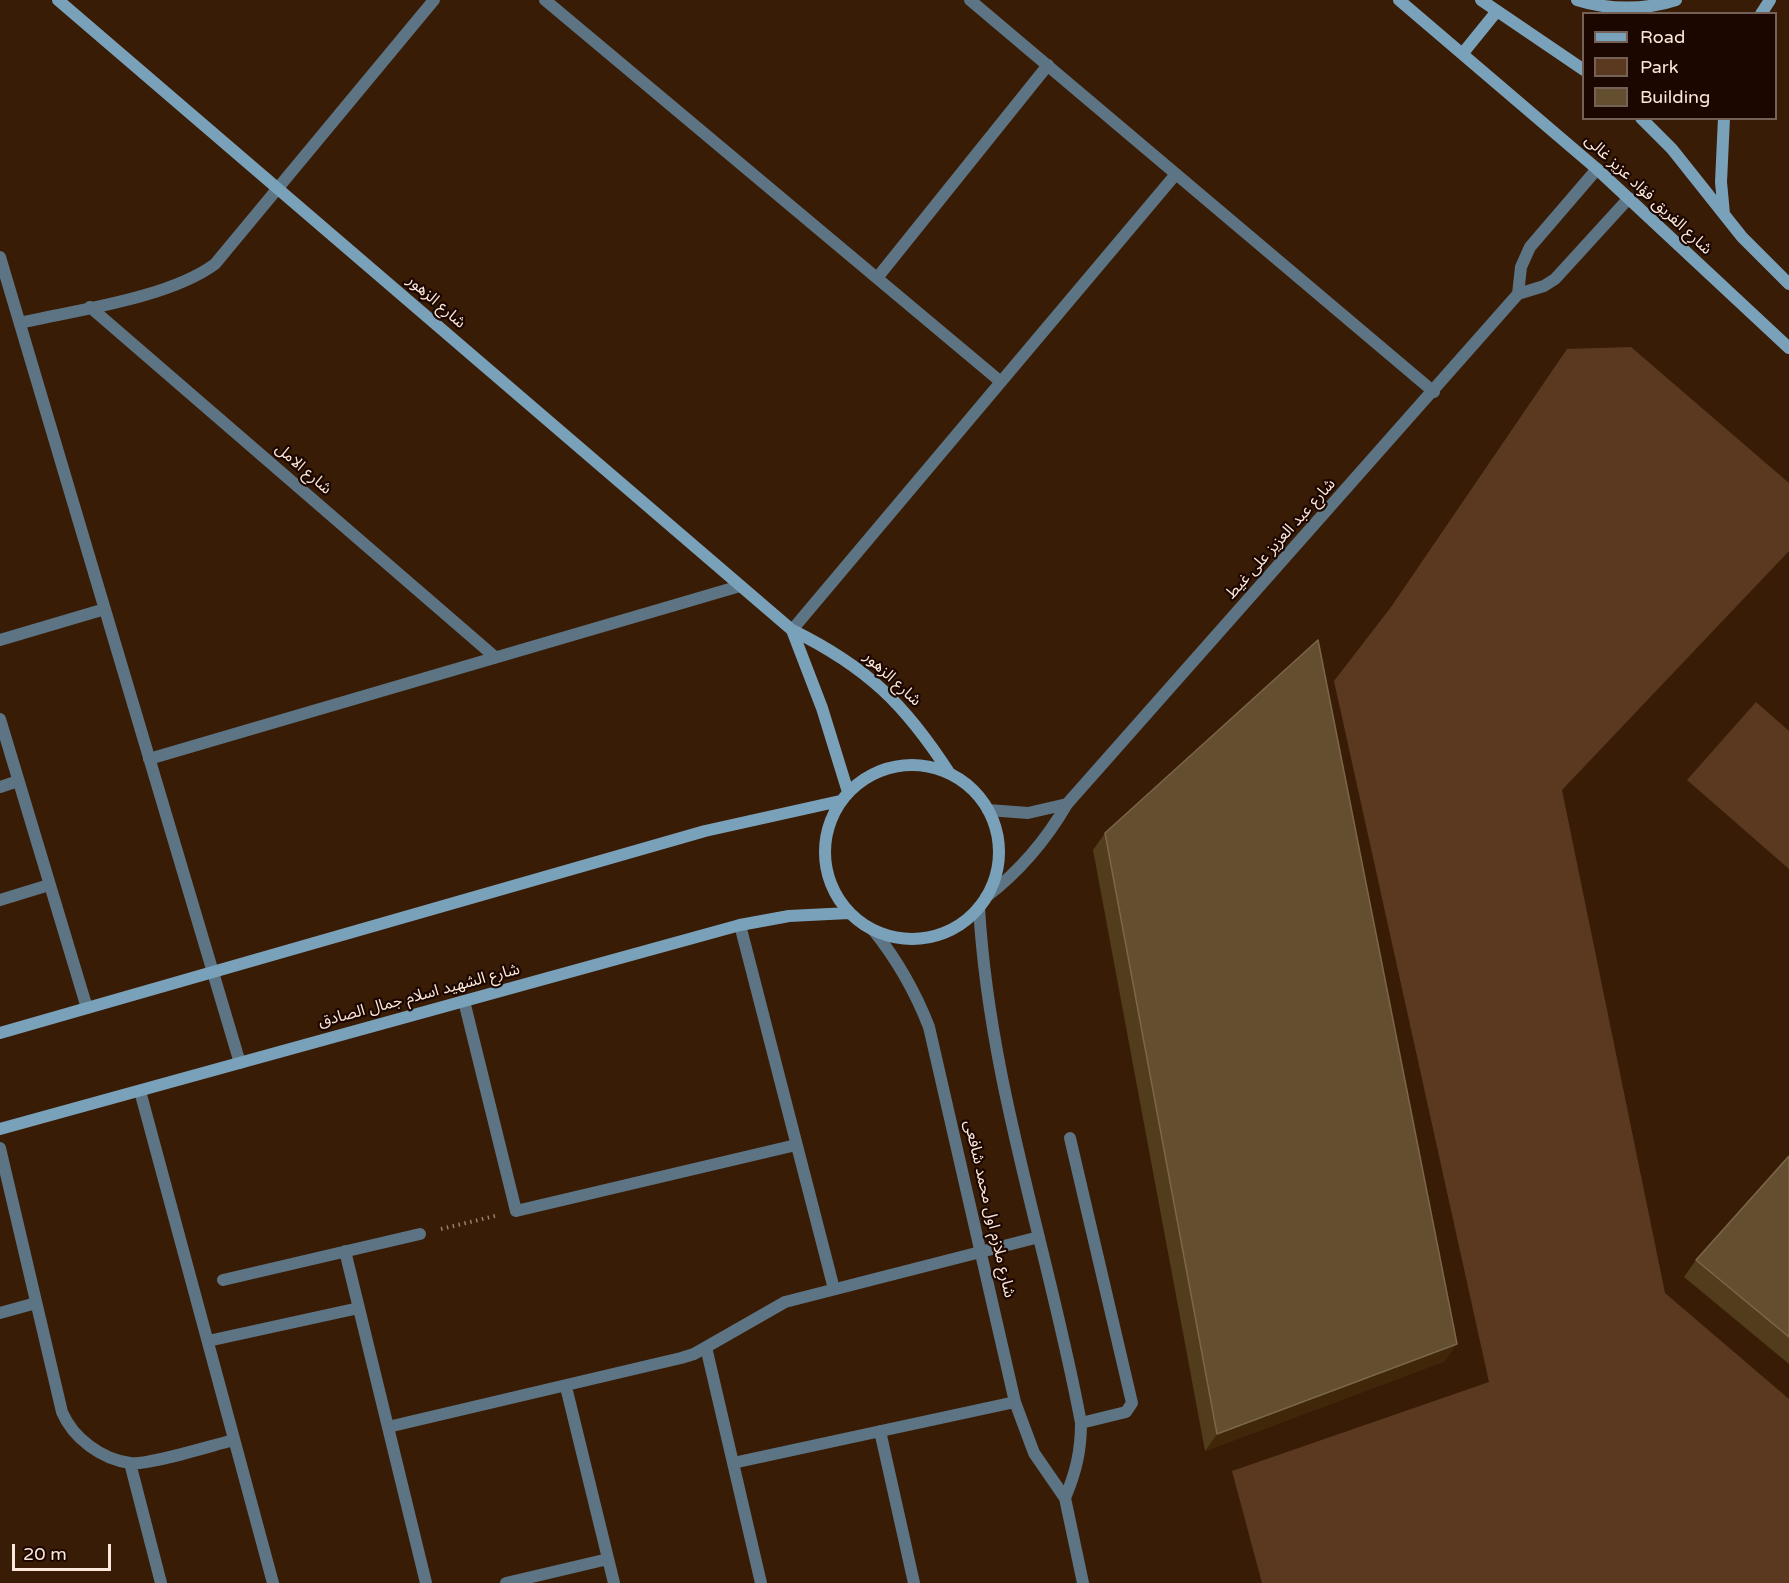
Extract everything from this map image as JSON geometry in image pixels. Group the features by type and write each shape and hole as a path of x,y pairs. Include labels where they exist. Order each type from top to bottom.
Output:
{"street":[{"name":"شارع الزهور","path":"58,0 792,630 831,649 866,674 898,703 926,736 950,774"},
{"path":"20,323 164,289 200,275 228,250 434,0"},
{"path":"545,0 1001,382"},
{"path":"970,0 1434,392"},
{"name":"شارع الفريق فؤاد عزيز غالى","path":"1399,0 1463,52 1597,169 1789,348"},
{"path":"1481,0 1582,69"},
{"path":"1577,0 1626,8 1663,4 1676,0"},
{"path":"1463,52 1497,12"},
{"path":"878,278 1048,65"},
{"path":"1643,120 1672,149 1760,258 1789,284"},
{"path":"1724,120 1721,182 1724,215"},
{"path":"1597,169 1530,247 1521,267 1518,294 1538,289 1555,279 1629,198"},
{"path":"792,630 1176,174"},
{"path":"0,257 240,1063"},
{"name":"شارع عبد العزيز على غيط","path":"983,902 1024,865 1041,846 1067,804 1434,392 1518,294"},
{"name":"شارع الامل","path":"90,307 495,657"},
{"path":"149,759 740,586"},
{"path":"0,640 105,609"},
{"name":"شارع الزهور","path":"792,630 822,708 844,797"},
{"path":"0,719 87,1008"},
{"path":"896,766 933,768 950,774 965,784 988,810 996,832 998,854 996,877 983,902 963,924 942,934 920,939 896,938 874,931 849,913 835,894 826,871 825,847 830,823 844,797 862,780 896,766"},
{"path":"0,787 18,781"},
{"path":"0,1033 705,831 844,797"},
{"path":"988,810 1028,813 1067,804"},
{"path":"0,900 49,885"},
{"path":"983,902 982,955 996,1055 1081,1423 1077,1466 1065,1498"},
{"name":"شارع الشهيد اسلام جمال الصادق","path":"0,1129 740,925 799,915 849,913"},
{"path":"740,925 834,1289"},
{"name":"شارع ملازم اول محمد شافعى","path":"874,931 896,959 915,992 929,1027 1015,1401 1034,1453 1065,1498 1083,1583"},
{"path":"464,1001 516,1211 796,1145"},
{"path":"140,1091 273,1583"},
{"path":"1070,1137 1132,1403 1130,1409 1120,1414 1081,1423"},
{"path":"0,1148 36,1304 67,1424 83,1442 130,1463 234,1440"},
{"path":"223,1280 420,1234"},
{"path":"388,1427 566,1387 681,1358 706,1347 773,1307 834,1289 1039,1238"},
{"path":"345,1251 426,1583"},
{"path":"0,1313 36,1304"},
{"path":"208,1341 359,1308"},
{"path":"706,1347 761,1583"},
{"path":"566,1387 614,1583"},
{"path":"733,1463 1015,1401"},
{"path":"880,1431 914,1583"},
{"path":"130,1463 161,1583"},
{"path":"506,1583 608,1559"}],"path":[{"path":"420,1234 516,1211"}],"green space":[{"path":"1631,347 1789,483 1789,551 1562,790 1665,1293 1789,1399 1789,1583 1262,1583 1232,1471 1489,1382 1334,681 1391,607 1567,349"},
{"path":"1756,702 1789,731 1789,869 1687,780"}],"building":[{"path":"1318,640 1457,1344 1217,1434 1105,833"},
{"path":"1789,1156 1789,1337 1696,1260"}]}
